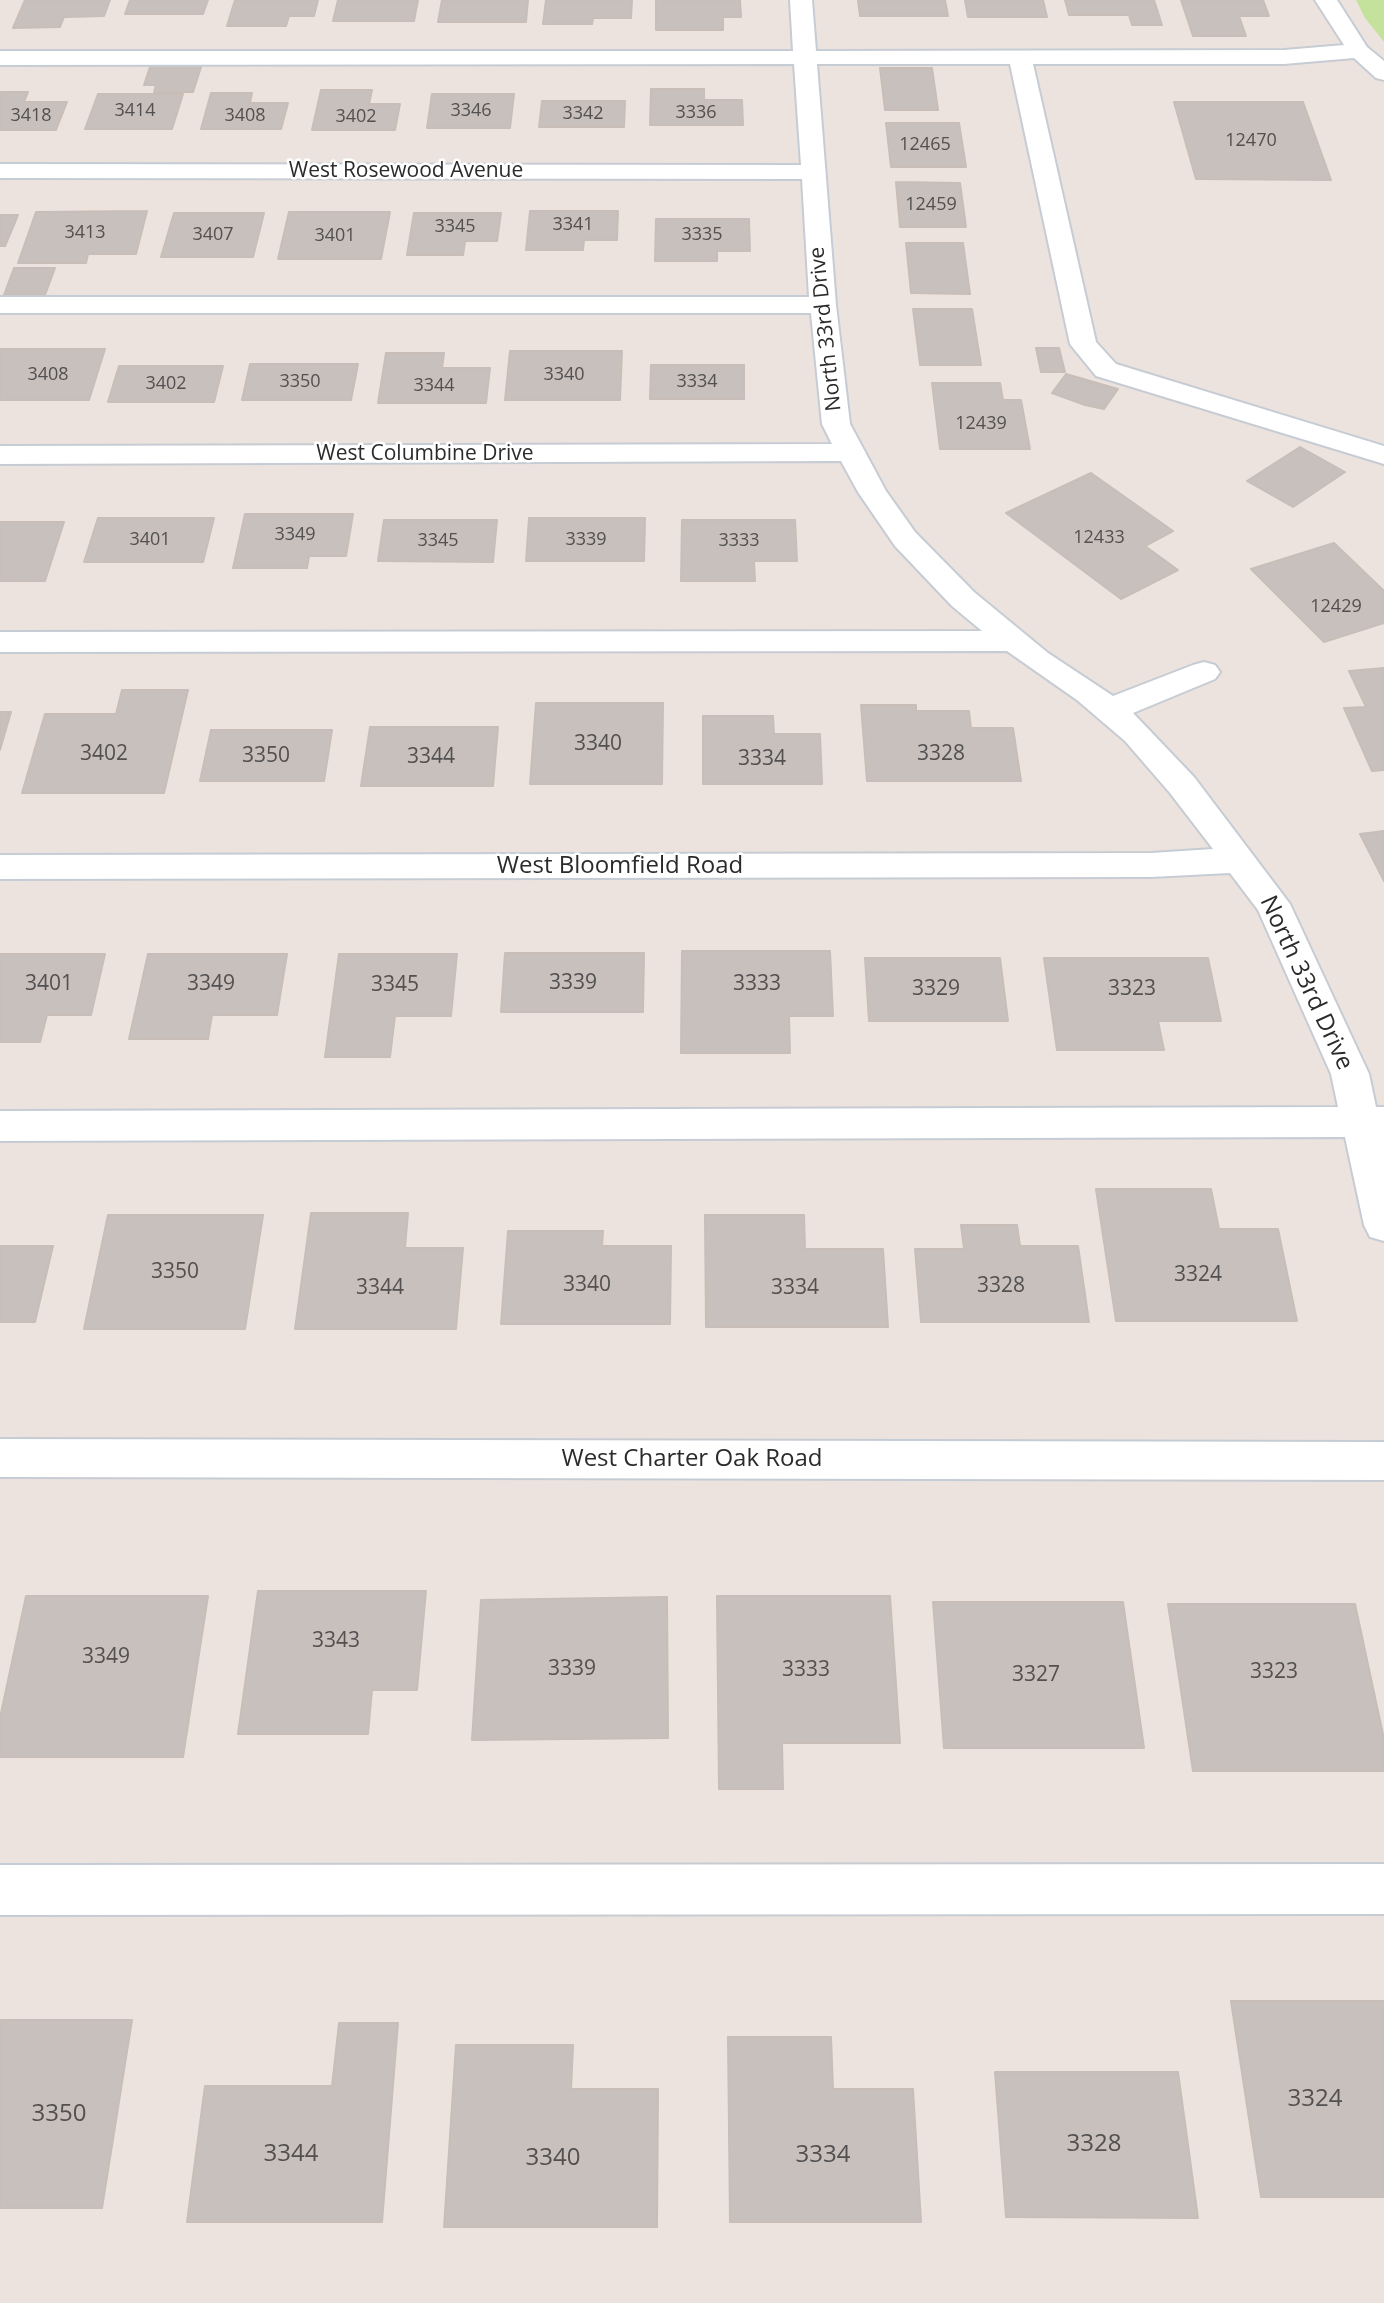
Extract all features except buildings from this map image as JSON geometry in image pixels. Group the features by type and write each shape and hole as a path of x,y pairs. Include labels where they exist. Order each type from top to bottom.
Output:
{"street":[{"name":"North 33rd Drive","path":"801,0 822,305 836,424 872,492 905,539 963,598 1015,641 1110,710 1136,733 1182,785 1273,904 1372,1122 1384,1225"},
{"path":"1326,0 1359,51 1383,70"},
{"path":"0,58 804,55 1284,57 1359,51"},
{"path":"1020,57 1083,344 1107,370 1384,455"},
{"name":"West Rosewood Avenue","path":"0,171 812,172"},
{"path":"0,305 822,305"},
{"name":"West Columbine Drive","path":"0,456 851,452"},
{"path":"0,642 1015,641"},
{"path":"1110,710 1204,672"},
{"name":"West Bloomfield Road","path":"0,867 1151,864 1240,860"},
{"path":"0,1126 1372,1122"},
{"name":"West Charter Oak Road","path":"0,1458 1384,1461"},
{"path":"0,1890 1384,1889"}],"green space":[{"path":"1356,0 1384,0 1384,42 1365,18"}]}
